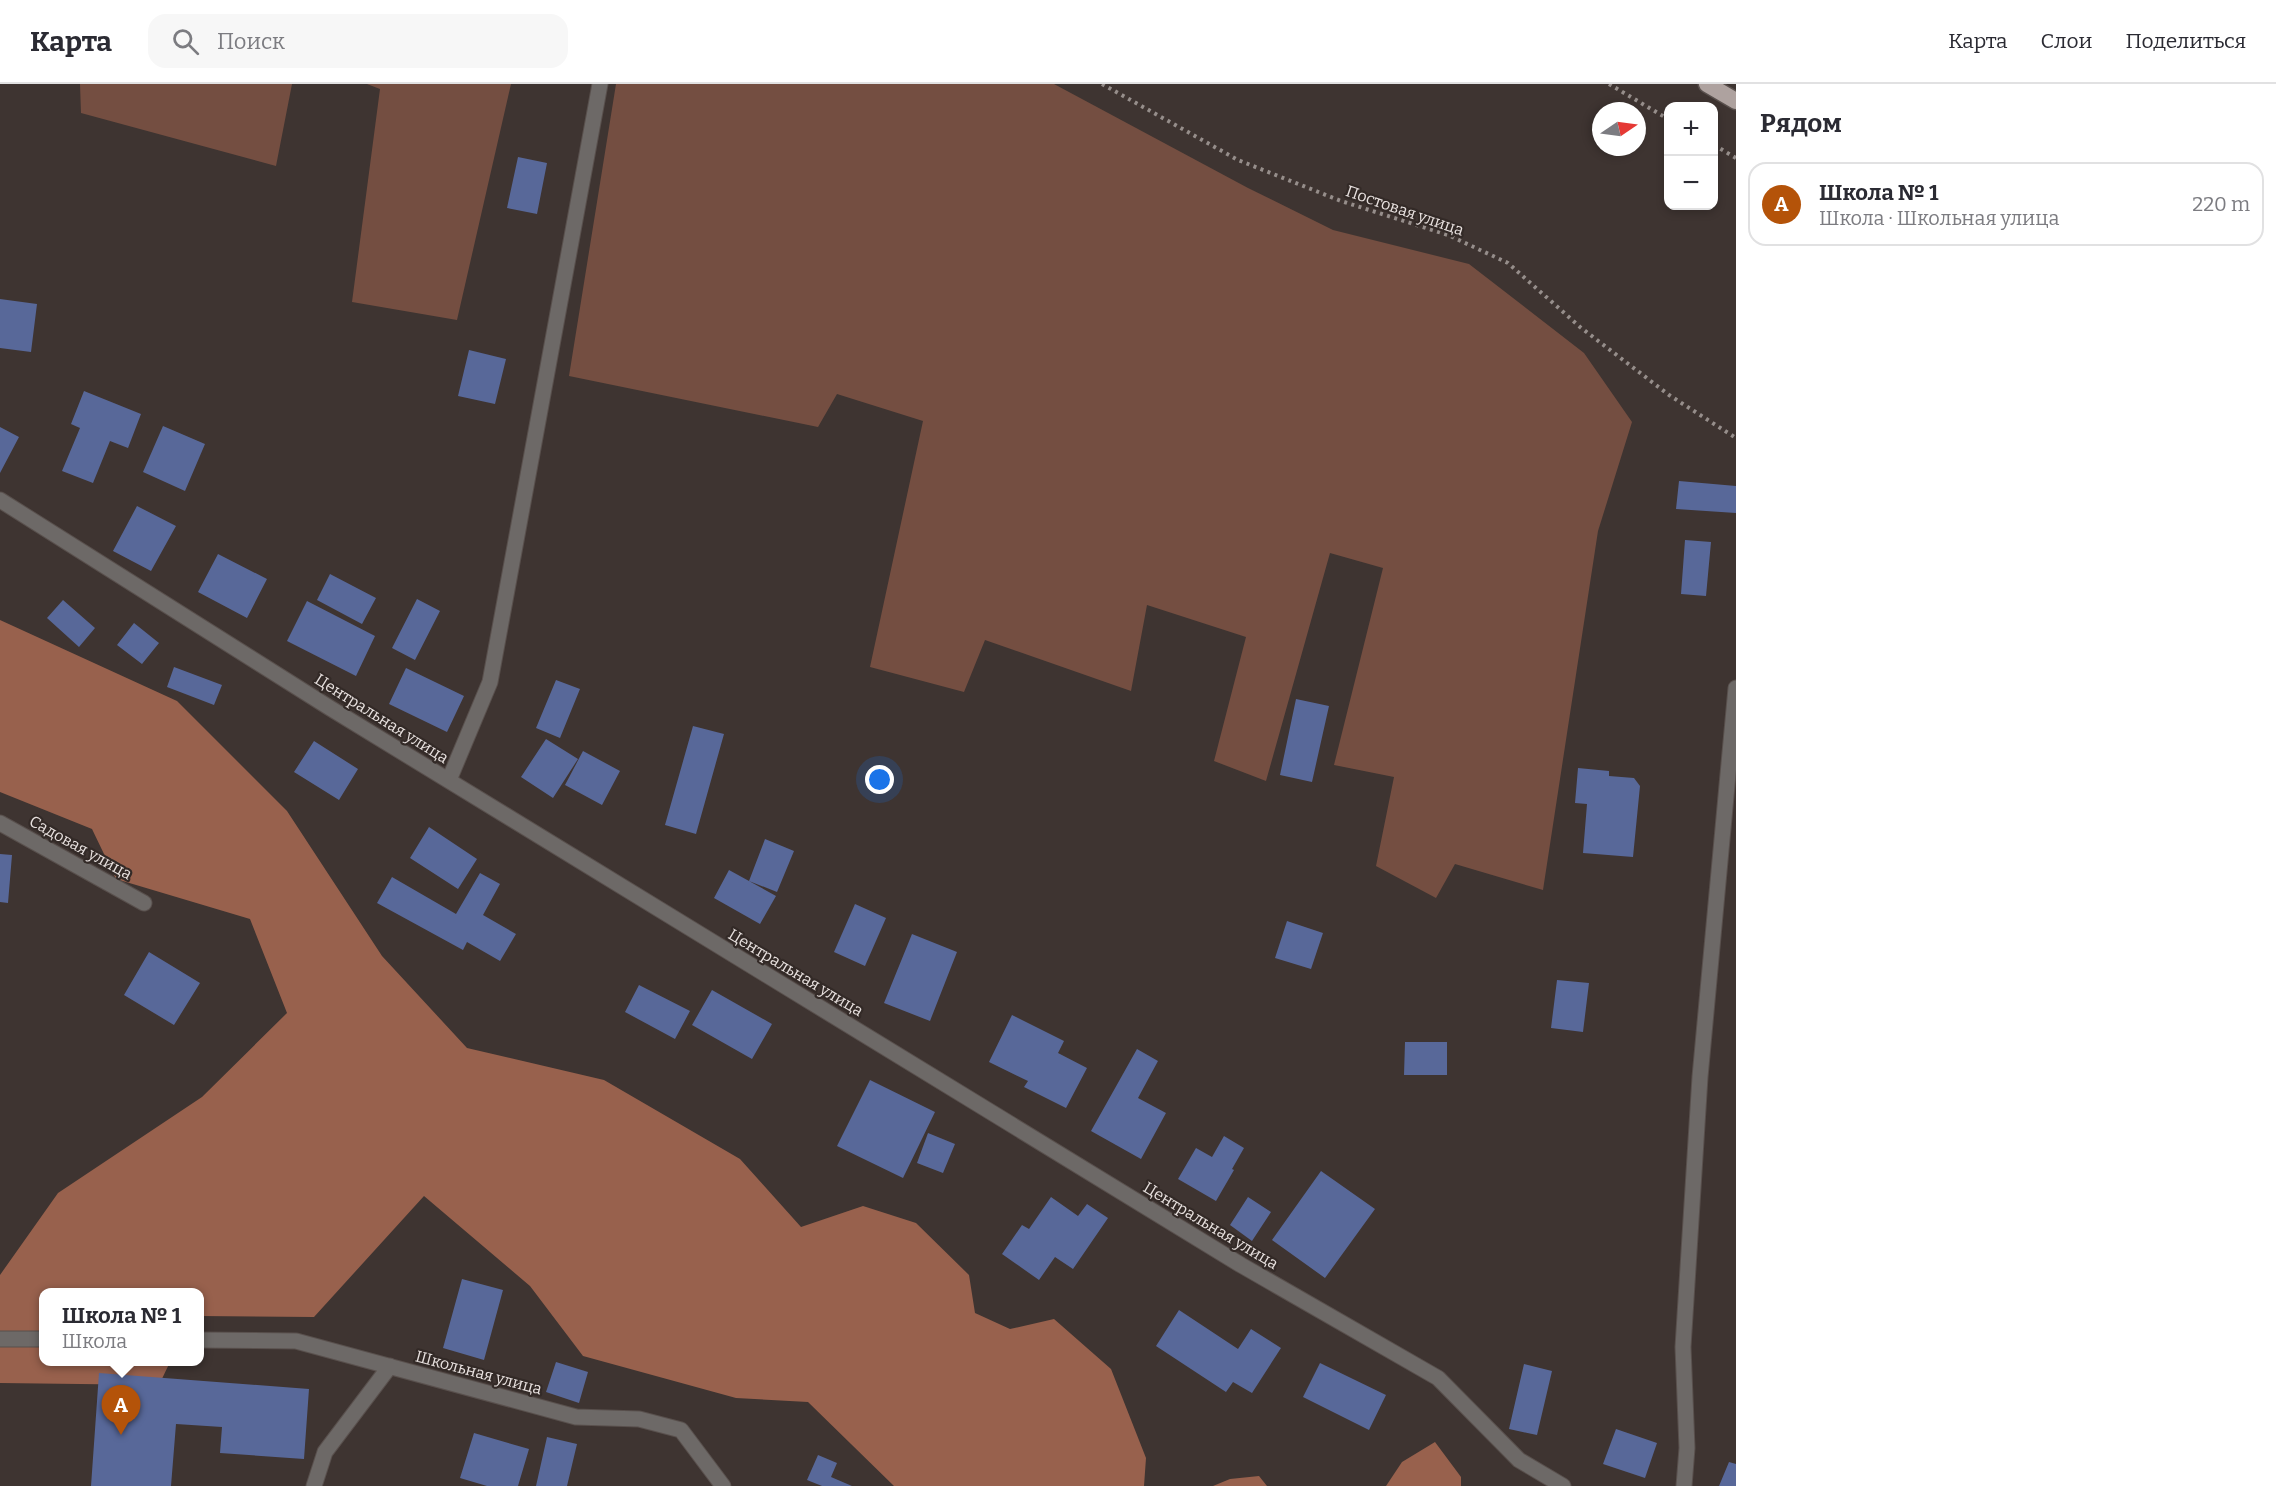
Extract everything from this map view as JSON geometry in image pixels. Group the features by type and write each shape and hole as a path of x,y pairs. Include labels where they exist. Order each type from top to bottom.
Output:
{"highway":[{"path":"1707,84 1736,101"}],"street":[{"path":"449,780 490,682 600,84"},
{"name":"Центральная улица","path":"0,500 449,780 1241,1264 1438,1378 1519,1460 1563,1486"},
{"path":"1684,1486 1687,1448 1683,1347 1700,1077 1736,688"},
{"name":"Садовая улица","path":"0,823 144,903"},
{"path":"0,1339 39,1339"},
{"name":"Школьная улица","path":"204,1340 296,1341 576,1418 639,1419 681,1430 723,1486"},
{"path":"314,1486 325,1452 390,1366"}],"path":[{"name":"Постовая улица","path":"1102,84 1238,160 1341,201 1448,235 1508,263 1580,327 1669,395 1736,438"},
{"path":"1609,84 1664,117"},
{"path":"1718,148 1736,158"}],"shaded area":[{"path":"80,84 292,84 276,166 81,113"},
{"path":"367,84 511,84 457,320 352,302 380,89"},
{"path":"616,84 1054,84 1248,188 1333,230 1469,264 1584,353 1632,422 1598,531 1543,890 1455,864 1436,898 1376,866 1394,777 1334,765 1383,568 1330,553 1266,781 1214,761 1246,637 1147,605 1131,691 985,640 964,692 870,667 923,421 837,394 818,427 569,376"},
{"path":"0,620 177,701 287,811 382,956 467,1048 604,1080 740,1159 801,1227 863,1206 916,1223 969,1275 975,1313 1010,1329 1054,1319 1111,1369 1146,1458 1144,1486 894,1486 808,1402 736,1398 583,1356 530,1286 424,1196 314,1317 204,1316 204,1288 39,1288 39,1366 168,1366 159,1385 0,1383 0,1275 58,1193 202,1097 287,1013 250,919 116,879 92,829 0,792"},
{"path":"1435,1442 1461,1477 1461,1486 1386,1486 1402,1462"},
{"path":"1259,1476 1267,1486 1213,1486 1230,1479"}],"building":[{"path":"518,157 547,163 537,214 507,208"},
{"path":"0,299 37,304 31,352 0,348"},
{"path":"469,350 506,359 495,404 458,396"},
{"path":"84,391 141,414 128,448 110,441 93,483 62,471 80,428 71,424"},
{"path":"163,426 205,444 185,491 143,472"},
{"path":"0,427 19,437 0,473"},
{"path":"1679,481 1736,486 1736,513 1676,509"},
{"path":"137,506 176,526 151,571 113,551"},
{"path":"1685,540 1711,542 1706,596 1681,594"},
{"path":"218,554 267,579 247,618 198,592"},
{"path":"330,574 376,598 362,624 317,600"},
{"path":"417,599 440,611 415,660 392,648"},
{"path":"63,600 95,628 79,647 47,618"},
{"path":"307,601 375,636 356,676 287,641"},
{"path":"134,623 159,643 142,664 117,645"},
{"path":"174,667 222,685 214,705 167,687"},
{"path":"406,668 464,696 447,732 389,704"},
{"path":"556,680 580,689 560,738 536,728"},
{"path":"1296,699 1329,706 1312,782 1280,775"},
{"path":"693,726 724,734 696,834 665,825"},
{"path":"546,739 578,759 553,798 521,777"},
{"path":"314,741 358,769 339,800 294,772"},
{"path":"583,751 620,771 602,805 565,785"},
{"path":"1578,768 1609,771 1609,776 1634,778 1640,786 1633,857 1583,853 1587,804 1575,803"},
{"path":"429,827 477,859 458,889 410,858"},
{"path":"765,839 794,851 777,892 749,881"},
{"path":"0,854 12,855 8,903 0,902"},
{"path":"729,870 776,896 760,924 714,898"},
{"path":"480,873 500,884 483,915 516,934 500,961 467,942 463,950 377,903 392,877 456,914"},
{"path":"855,904 886,918 865,966 834,952"},
{"path":"1287,921 1323,933 1311,969 1275,958"},
{"path":"912,934 957,952 930,1021 884,1003"},
{"path":"149,952 200,983 174,1025 124,995"},
{"path":"1557,980 1589,983 1583,1032 1551,1028"},
{"path":"639,985 690,1011 675,1039 625,1012"},
{"path":"712,990 772,1024 752,1059 692,1025"},
{"path":"1012,1015 1064,1041 1058,1053 1087,1068 1066,1108 1024,1087 1028,1081 989,1062"},
{"path":"1405,1042 1447,1042 1447,1075 1404,1075"},
{"path":"1137,1049 1158,1061 1138,1098 1166,1113 1141,1159 1091,1131"},
{"path":"870,1080 935,1112 903,1178 837,1146"},
{"path":"928,1133 955,1144 943,1173 917,1163"},
{"path":"1224,1136 1244,1148 1216,1201 1178,1179 1196,1148 1212,1157"},
{"path":"1321,1171 1375,1209 1325,1278 1272,1240"},
{"path":"1051,1197 1078,1216 1087,1204 1108,1218 1073,1269 1055,1257 1039,1280 1002,1254 1022,1225 1029,1229"},
{"path":"1248,1197 1271,1212 1252,1241 1230,1225"},
{"path":"462,1279 503,1290 484,1360 443,1348"},
{"path":"1179,1310 1238,1349 1251,1329 1281,1348 1252,1393 1233,1382 1226,1392 1156,1346"},
{"path":"556,1362 588,1372 579,1403 546,1392"},
{"path":"1320,1363 1386,1395 1369,1430 1303,1397"},
{"path":"1524,1364 1552,1371 1537,1435 1509,1429"},
{"path":"99,1373 309,1389 304,1459 220,1453 222,1427 176,1424 171,1486 91,1486"},
{"path":"1616,1429 1657,1443 1645,1478 1603,1464"},
{"path":"474,1433 529,1449 518,1486 487,1486 460,1478"},
{"path":"547,1437 577,1444 567,1486 536,1486"},
{"path":"818,1455 837,1463 831,1477 852,1486 822,1486 807,1480"},
{"path":"1729,1462 1736,1464 1736,1486 1719,1486"}],"place":[{"name":"Школа № 1","path":"121,1435"}]}
